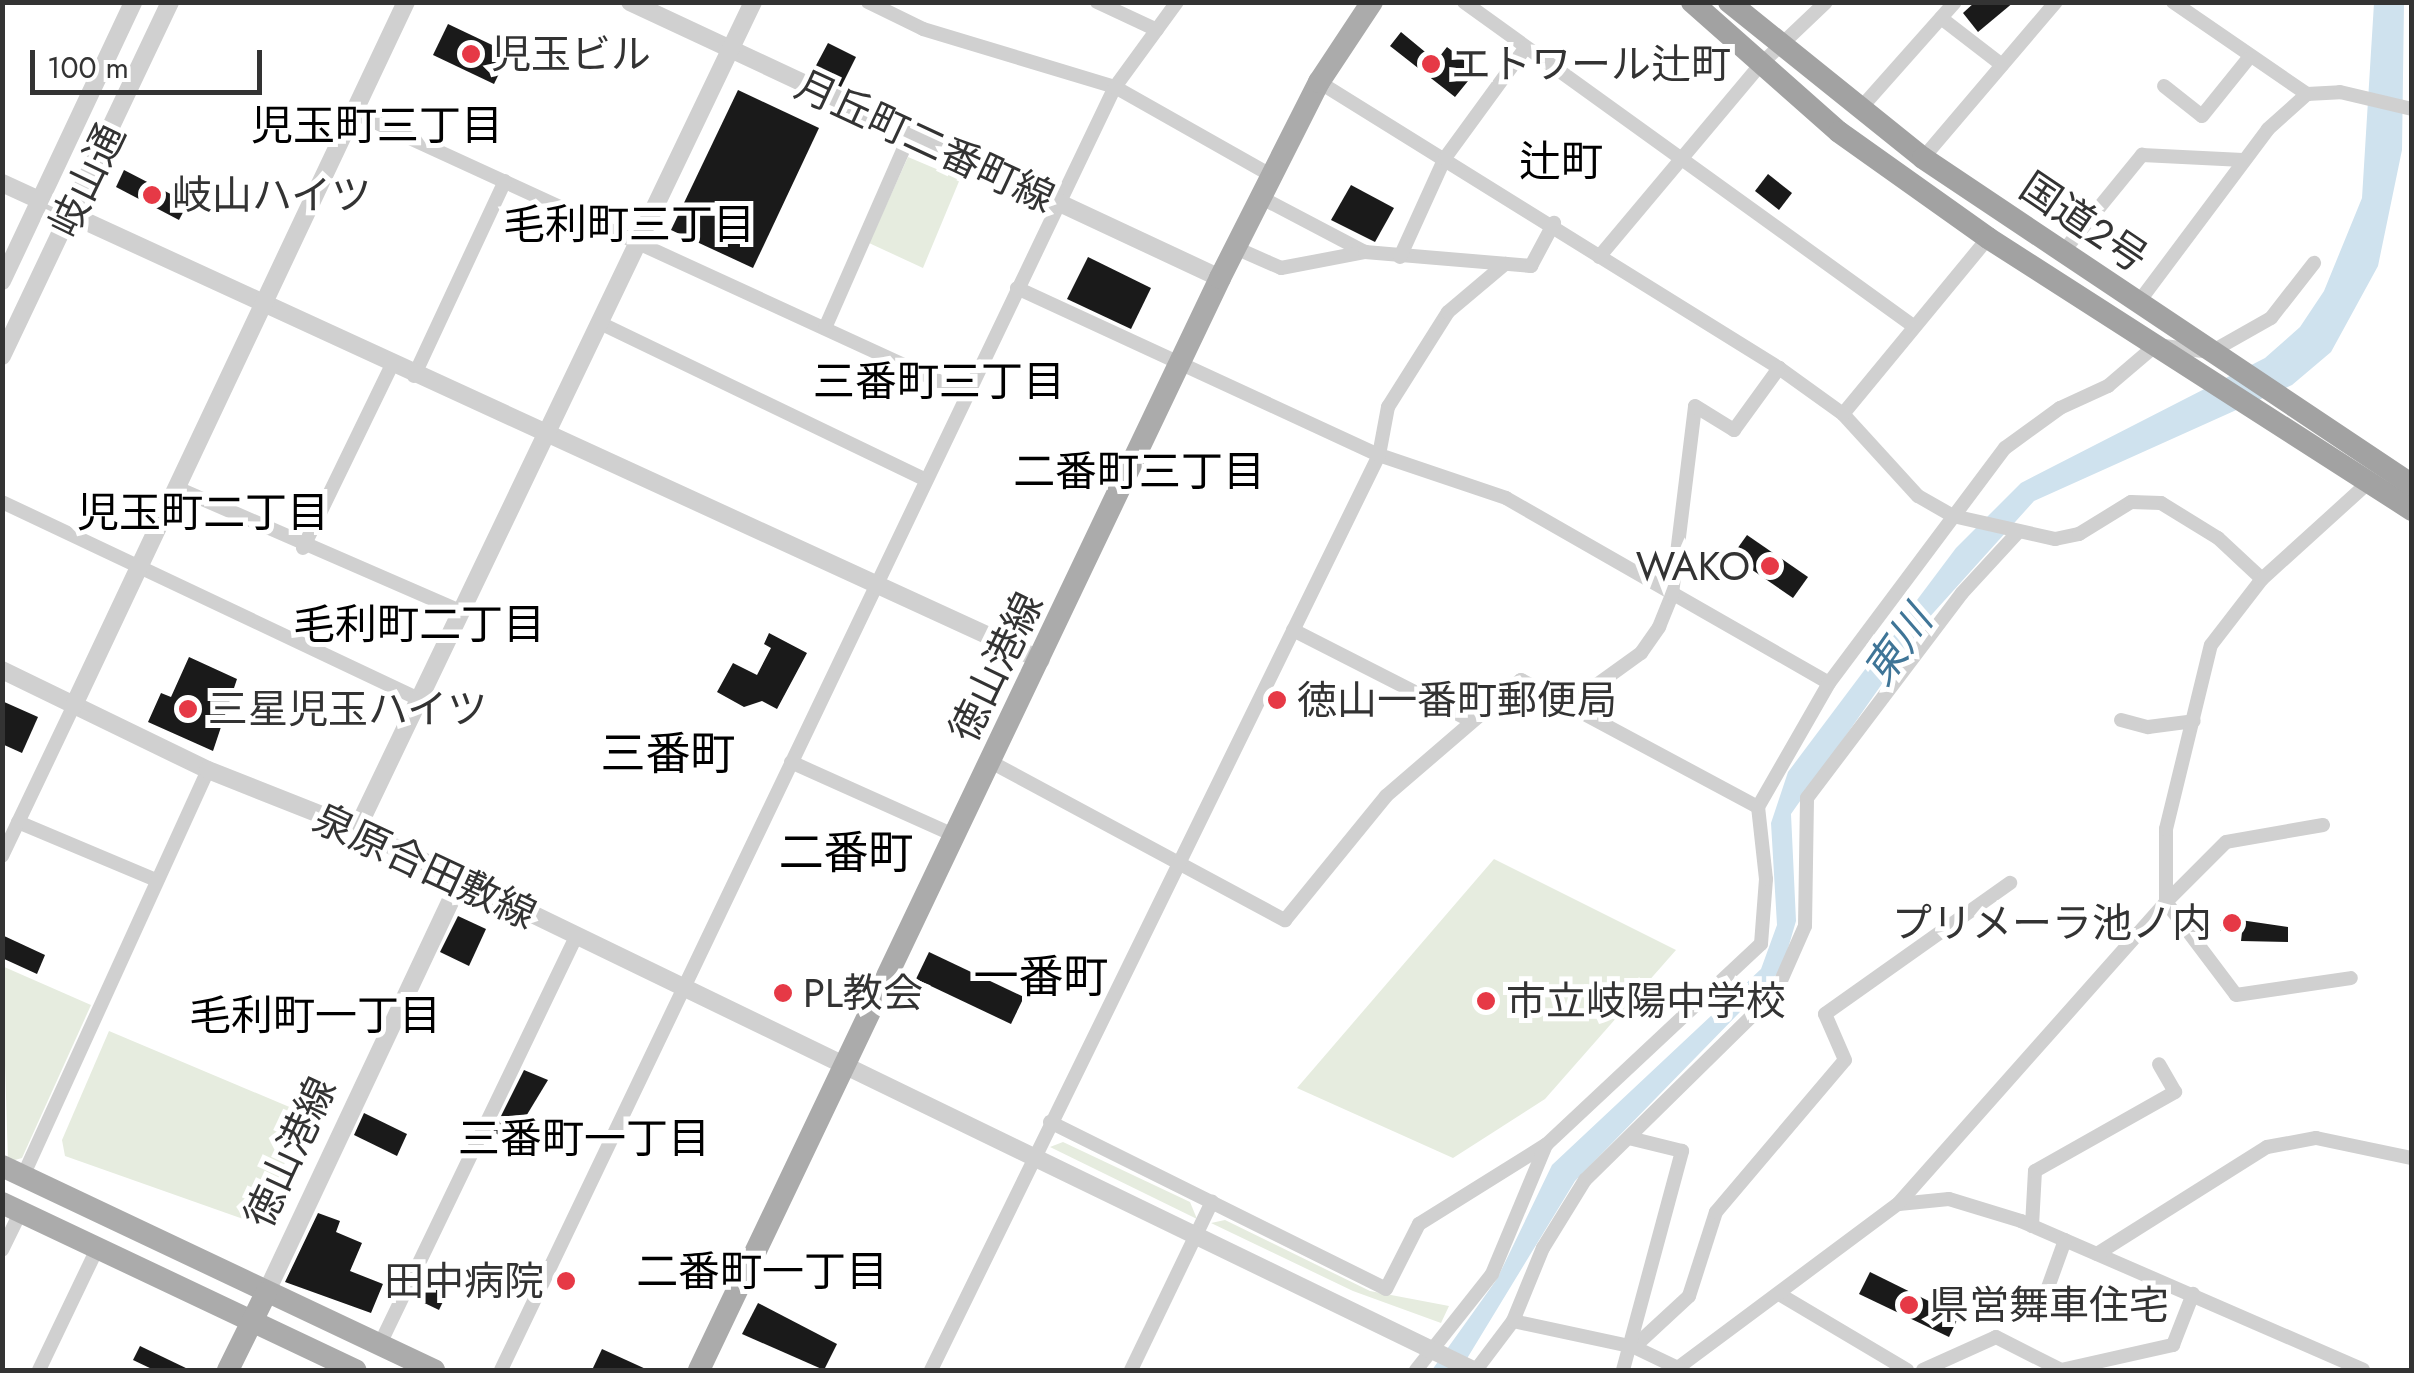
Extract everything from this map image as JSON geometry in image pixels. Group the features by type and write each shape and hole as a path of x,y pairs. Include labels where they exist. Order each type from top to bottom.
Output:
{"highway":[{"name":"国道2号","path":"1692,2 1839,132 1988,238 2190,367 2412,485"},
{"name":"国道2号","path":"1728,2 1922,158 2210,352 2369,482 2412,510"}],"main road":[{"name":"徳山港線","path":"698,1370 846,1068 1220,278 1238,249 1318,82 1372,2"},
{"path":"13,1171 266,1292"},
{"path":"12,1207 356,1370"},
{"name":"徳山港線","path":"228,1370 266,1292 434,1370"}],"street":[{"name":"岐山通","path":"2,281 132,2"},
{"name":"岐山通","path":"2,356 170,2"},
{"path":"2,856 406,2"},
{"name":"月丘町二番町線","path":"630,2 909,136 1220,278"},
{"path":"357,829 553,430 600,322 753,2"},
{"path":"868,2 923,29 1115,87 1365,252"},
{"path":"1097,2 1157,30"},
{"path":"501,1370 1115,87 1177,2"},
{"path":"1464,2 1912,325"},
{"path":"1599,257 1762,63 1784,50 1826,2"},
{"path":"1860,109 1956,2"},
{"path":"1922,158 2056,2"},
{"path":"2172,2 2248,59 2307,94 2340,92 2412,109"},
{"path":"1941,18 2002,65"},
{"path":"1400,257 1446,158 1526,47"},
{"path":"2164,86 2202,116 2248,59"},
{"path":"1318,82 1554,223 1599,257 1779,368 1843,414 1918,496 1953,516 2018,532 2080,534 2131,502 2161,503 2218,538 2262,580"},
{"path":"2138,303 2243,160 2307,94"},
{"path":"356,113 640,240 967,394"},
{"path":"824,328 909,136"},
{"path":"2062,253 2142,154 2243,160"},
{"path":"414,376 504,182"},
{"path":"2,183 261,308 414,376 553,430 1041,660"},
{"path":"1238,249 1281,268 1365,252 1532,266 1554,223"},
{"path":"1843,414 1912,325 1988,238"},
{"path":"931,1370 1050,1122 1182,868 1379,454 1388,407 1448,312 1505,264"},
{"path":"1050,1122 1386,1289 1419,1224 1547,1144 1761,944 1766,879 1758,806 1829,683 1953,516 2023,432 2108,386 2156,344 2210,352 2271,318 2314,264"},
{"path":"1017,288 1379,454 1506,498 1829,683"},
{"path":"600,322 926,480"},
{"path":"303,548 392,366"},
{"path":"1573,702 1641,653 1672,594 1695,406 1734,430 1779,368"},
{"path":"2351,978 2236,996 2166,902 2166,829 2211,645 2262,580 2369,482"},
{"path":"176,488 303,548 462,612"},
{"path":"2,502 418,699"},
{"path":"1474,1370 1513,1321 1569,1202 1785,978 1805,926 1807,798 1962,593 2018,532"},
{"path":"1293,630 1468,719"},
{"name":"泉原合田敷線","path":"2,670 208,770 357,829 1194,1241 1474,1370"},
{"path":"992,762 1182,868 1285,920 1386,796 1468,719 1521,680 1573,702 1758,806"},
{"path":"2121,720 2148,728 2194,721"},
{"path":"791,762 956,836"},
{"path":"13,1171 208,770"},
{"path":"18,822 156,880"},
{"path":"1513,1321 1634,1347 1680,1369 1898,1204 2166,902 2226,842 2323,825"},
{"name":"徳山港線","path":"266,1292 460,881"},
{"path":"1634,1347 1689,1296 1716,1212 1844,1060 1825,1014 2010,883"},
{"path":"380,1344 575,938"},
{"path":"2032,1226 2035,1170 2175,1092 2160,1064"},
{"path":"1623,1370 1634,1347 1682,1151 1628,1138"},
{"path":"2098,1254 2267,1147 2316,1138 2412,1158"},
{"path":"1416,1370 1492,1274 1547,1144"},
{"path":"1898,1204 1950,1199 2032,1226 2363,1370"},
{"path":"1132,1370 1212,1202"},
{"path":"2,1250 12,1207"},
{"path":"2042,1304 2065,1240"},
{"path":"38,1370 97,1249"},
{"path":"1779,1294 1907,1370"},
{"path":"1923,1370 1996,1337 2061,1370 2173,1345 2193,1294"}],"shaded area":[{"path":"908,157 960,179 923,268 869,243"},
{"path":"1494,859 1676,950 1545,1099 1453,1158 1297,1088"},
{"path":"2,966 91,1005 22,1158 8,1162"},
{"path":"109,1031 306,1114 264,1211 246,1220 65,1156 62,1140"},
{"path":"1063,1142 1190,1202 1197,1219 1050,1147"},
{"path":"1225,1220 1370,1291 1449,1306 1441,1323 1353,1291 1211,1223"}],"water":[{"name":"東川","path":"2374,3 2404,3 2402,150 2378,266 2331,352 2292,385 2034,501 1926,621 1791,814 1796,921 1782,969 1575,1181 1460,1370 1432,1370 1497,1279 1552,1165 1761,969 1777,925 1771,823 1788,772 1956,548 2021,483 2265,358 2300,327 2324,291 2362,198"}],"building":[{"path":"1975,2 2014,2 1978,32 1963,13"},
{"name":"児玉ビル","path":"448,24 509,53 494,84 433,55"},
{"name":"エトワール辻町","path":"1401,32 1436,61 1447,47 1477,70 1455,97 1390,46"},
{"path":"828,43 856,57 841,87 812,73"},
{"path":"738,90 819,128 753,268 671,230"},
{"name":"岐山ハイツ","path":"124,170 188,203 179,220 116,187"},
{"path":"1768,174 1792,193 1779,210 1755,191"},
{"path":"1351,185 1394,208 1375,242 1331,220"},
{"path":"1088,257 1151,288 1131,329 1067,299"},
{"name":"WAKO","path":"1747,535 1808,577 1793,598 1732,556"},
{"path":"769,633 807,653 777,709 762,701 744,707 717,692 733,663 757,675 771,648 764,644"},
{"name":"三星児玉ハイツ","path":"189,657 237,679 213,751 148,722 161,693 171,697"},
{"path":"2,701 38,717 22,753 2,744"},
{"path":"458,916 486,929 469,966 440,952"},
{"name":"プリメーラ池ノ内","path":"2220,917 2288,927 2288,942 2241,941 2242,932 2220,931"},
{"path":"2,935 45,955 37,974 2,958"},
{"path":"929,952 1024,997 1011,1024 916,979"},
{"path":"524,1070 548,1080 511,1141 493,1132"},
{"path":"364,1113 407,1134 397,1156 354,1135"},
{"path":"318,1213 340,1221 336,1232 362,1243 350,1271 383,1284 371,1313 285,1282"},
{"name":"県営舞車住宅","path":"1870,1272 1959,1316 1949,1337 1859,1294"},
{"path":"426,1274 451,1285 439,1310 414,1298"},
{"path":"758,1303 837,1344 824,1370 742,1334"},
{"path":"140,1346 190,1370 154,1370 133,1360"},
{"path":"602,1349 648,1370 592,1370"}],"place":[{"name":"児玉ビル","path":"471,54"},
{"name":"エトワール辻町","path":"1431,64"},
{"name":"岐山ハイツ","path":"152,195"},
{"name":"WAKO","path":"1770,566"},
{"name":"徳山一番町郵便局","path":"1277,700"},
{"name":"三星児玉ハイツ","path":"188,709"},
{"name":"プリメーラ池ノ内","path":"2232,923"},
{"name":"PL教会","path":"783,993"},
{"name":"市立岐陽中学校","path":"1486,1001"},
{"name":"田中病院","path":"566,1281"},
{"name":"県営舞車住宅","path":"1909,1305"}],"district":[{"name":"児玉町三丁目","path":"377,126"},
{"name":"辻町","path":"1561,162"},
{"name":"毛利町三丁目","path":"629,225"},
{"name":"三番町三丁目","path":"939,382"},
{"name":"二番町三丁目","path":"1139,472"},
{"name":"児玉町二丁目","path":"203,513"},
{"name":"毛利町二丁目","path":"419,625"},
{"name":"三番町","path":"668,754"},
{"name":"二番町","path":"846,853"},
{"name":"一番町","path":"1041,977"},
{"name":"毛利町一丁目","path":"315,1016"},
{"name":"三番町一丁目","path":"584,1139"},
{"name":"二番町一丁目","path":"762,1272"}]}
